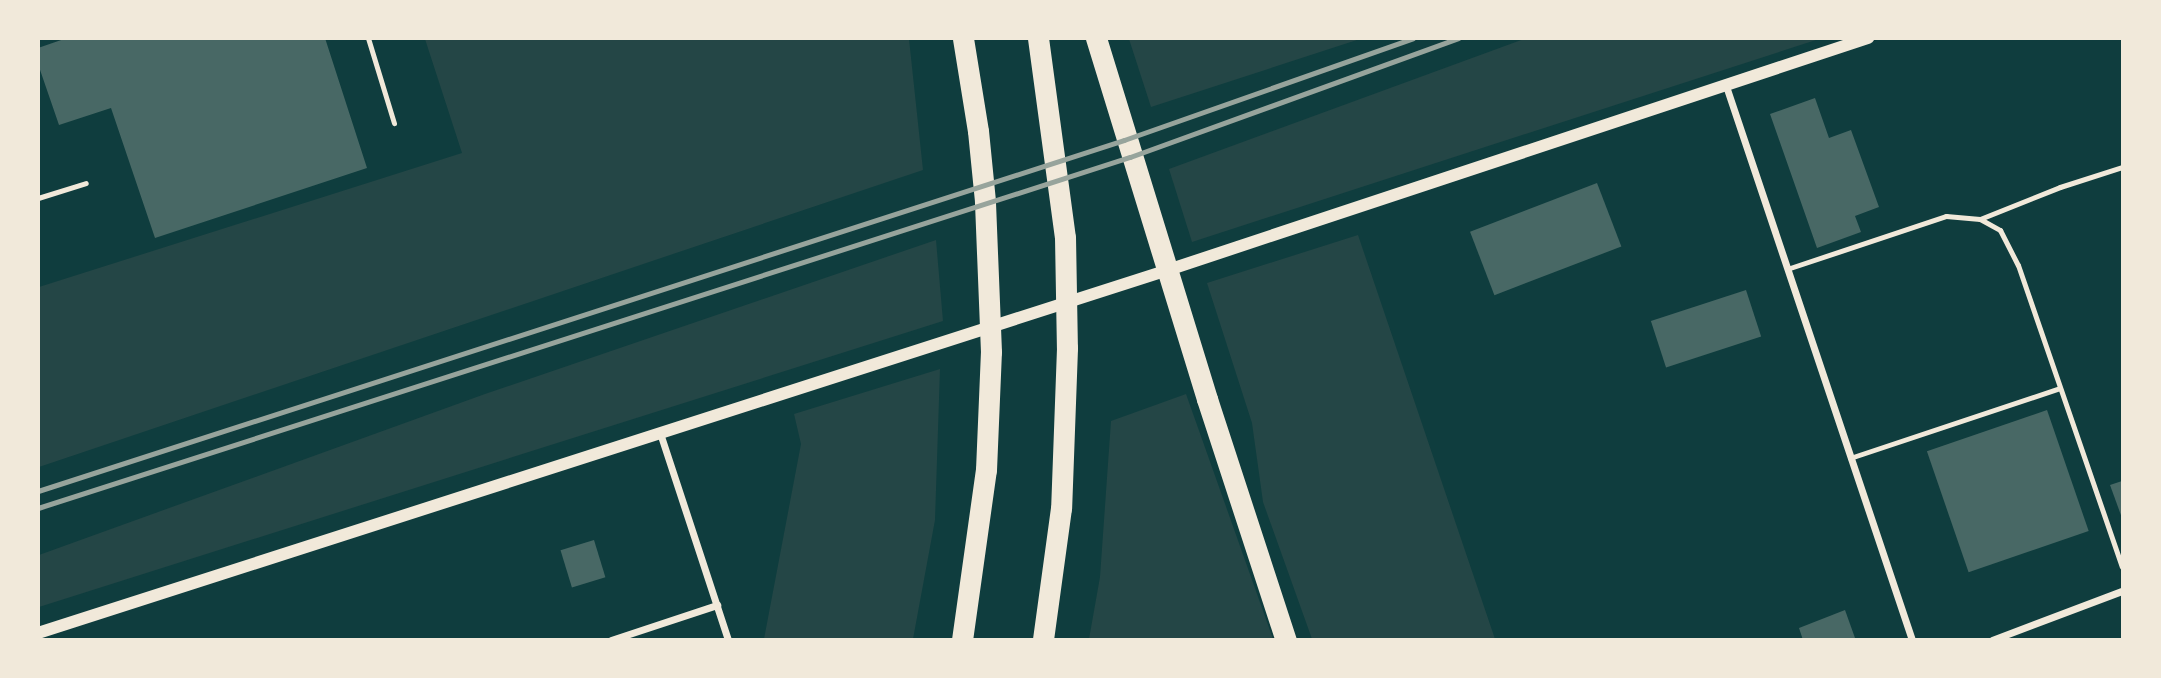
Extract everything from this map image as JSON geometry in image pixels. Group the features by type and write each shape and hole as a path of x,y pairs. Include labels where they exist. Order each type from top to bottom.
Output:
{"highway":[{"path":"962,639 986,470 991,352 989,263 978,131 963,38"},
{"path":"1038,38 1065,237 1061,508 1043,639"},
{"path":"1096,38 1207,398 1286,639"}],"street":[{"path":"38,633 660,433 1868,38"},
{"path":"1726,86 1912,639"},
{"path":"660,433 728,639"},
{"path":"1992,639 2123,591"},
{"path":"611,639 717,606"}],"lane":[{"path":"369,38 394,123"},
{"path":"1980,219 2060,187 2123,167"},
{"path":"38,198 86,183"},
{"path":"1787,269 1946,216 1980,219 2000,230 2018,265 2123,567"},
{"path":"1850,458 2060,388"}],"shaded area":[{"path":"1129,38 1360,39 1151,107"},
{"path":"425,39 909,39 923,170 39,467 39,287 462,153"},
{"path":"1524,39 1819,39 1192,242 1169,169"},
{"path":"1358,235 1495,639 1312,639 1263,502 1252,423 1207,283"},
{"path":"936,240 943,321 39,607 39,555 485,394"},
{"path":"940,369 935,520 913,639 764,639 801,444 794,414"},
{"path":"1186,394 1273,639 1089,639 1100,577 1111,421"}],"building":[{"path":"67,38 325,38 367,168 155,238 111,108 59,125 38,64 38,48"},
{"path":"1815,98 1829,138 1851,130 1879,207 1855,216 1861,232 1817,248 1770,114"},
{"path":"1597,183 1621,246 1494,295 1470,232"},
{"path":"1746,290 1761,337 1666,368 1651,321"},
{"path":"2047,410 2089,531 1969,572 1927,451"},
{"path":"2122,481 2122,518 2110,485"},
{"path":"594,540 605,577 572,588 561,550"},
{"path":"1845,610 1855,638 1803,640 1799,628"}],"railway":[{"path":"38,491 1124,140 1413,38"},
{"path":"38,508 1130,157 1458,38"}]}
